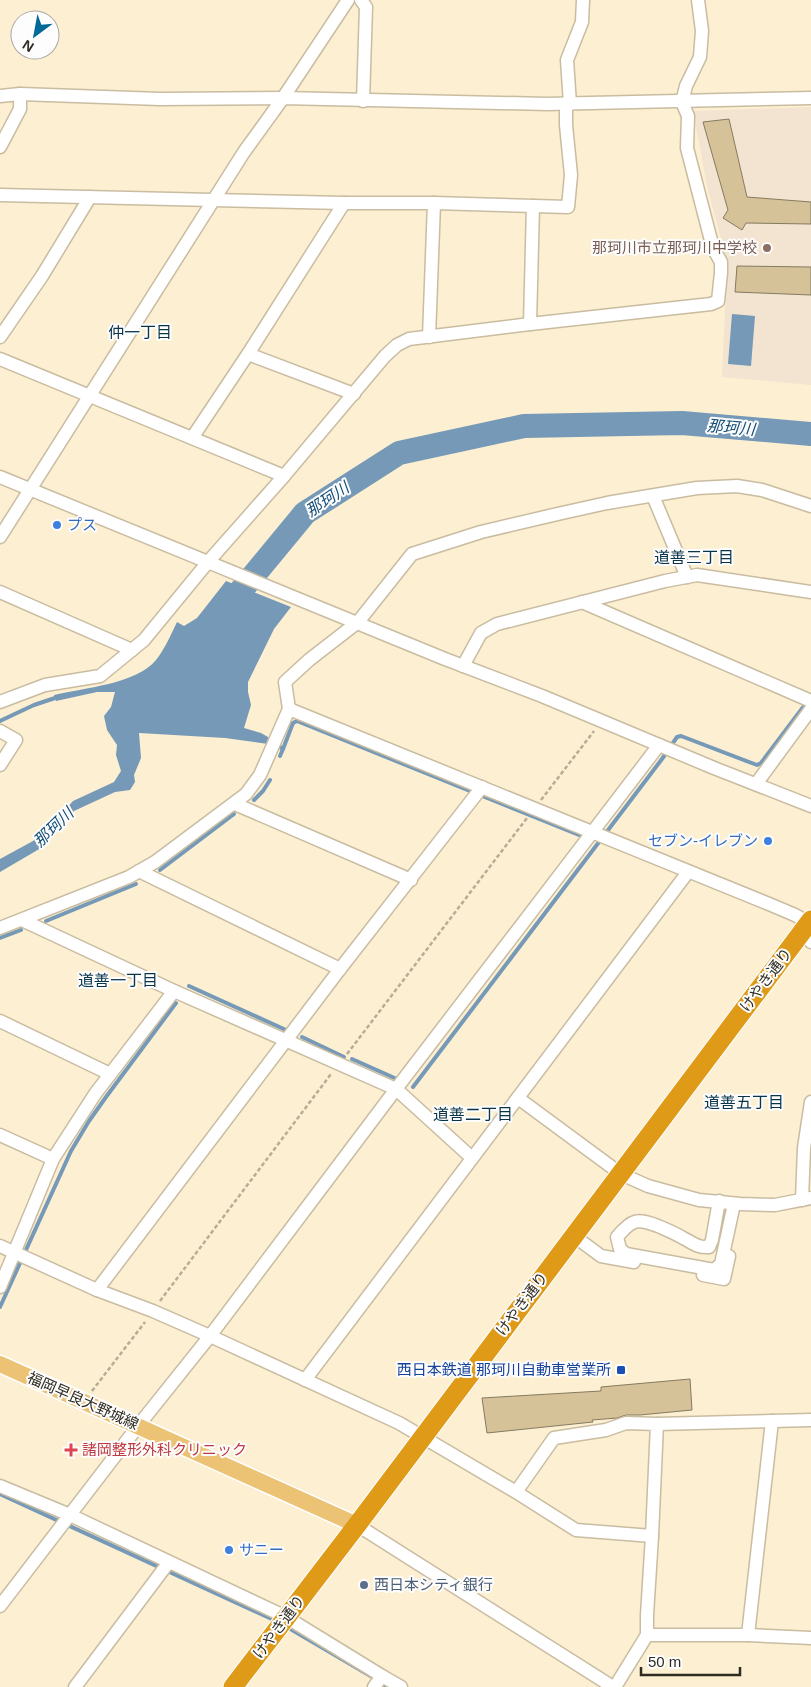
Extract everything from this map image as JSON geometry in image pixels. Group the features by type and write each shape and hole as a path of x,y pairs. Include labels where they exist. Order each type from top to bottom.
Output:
{"highway":[{"name":"けやき通り","path":"233,1687 808,929"}],"main road":[{"name":"福岡早良大野城線","path":"0,1364 357,1526"}],"street":[{"path":"0,536 244,152 283,98 348,0"},
{"path":"361,0 366,7 363,101"},
{"path":"0,195 568,207 571,175 566,125 568,104 567,60 582,22 583,0"},
{"path":"0,702 46,685 100,676 144,640 213,563 385,356 397,345 409,339 711,304 718,301 721,262 713,248 699,198 687,148 688,116 682,102 686,86 700,57 702,31 698,0"},
{"path":"0,147 20,109 20,94"},
{"path":"0,96 20,94 160,99 283,98 568,104 811,98"},
{"path":"0,337 42,276 90,198"},
{"path":"192,438 344,203"},
{"path":"429,337 434,203"},
{"path":"530,324 533,206"},
{"path":"248,354 354,394"},
{"path":"0,359 284,476"},
{"path":"0,477 811,806"},
{"path":"0,928 139,871 155,862 246,794 260,776 289,709 285,682 354,620 412,554 481,532 571,511 697,488 737,486 762,490 811,506"},
{"path":"653,496 687,577"},
{"path":"463,666 480,633 497,624 665,581 697,576 811,592"},
{"path":"0,592 132,650"},
{"path":"582,602 811,701"},
{"path":"289,709 795,915 808,929"},
{"path":"756,784 811,709"},
{"path":"0,731 16,740 0,766"},
{"path":"0,1606 138,1426 210,1336 659,745"},
{"path":"97,1290 340,969 482,787"},
{"path":"234,804 411,880"},
{"path":"139,871 340,969"},
{"path":"304,1380 688,872"},
{"path":"22,920 174,991 396,1089 472,1158"},
{"path":"0,1287 53,1159 73,1126 110,1074 174,991"},
{"path":"0,1021 110,1074"},
{"path":"518,1098 621,1174 648,1186 700,1200 774,1205 806,1199 804,1148 811,1102"},
{"path":"0,1134 53,1159"},
{"path":"642,1264 623,1251 617,1236 625,1227 642,1220 673,1232 700,1248 709,1247 720,1202"},
{"path":"601,1256 623,1251 714,1270 721,1264 737,1204"},
{"path":"574,1236 601,1256 724,1279 737,1204"},
{"path":"0,1246 97,1290 153,1311 210,1336 399,1423 576,1530 652,1536"},
{"path":"516,1492 554,1438 606,1430 626,1423 657,1424 811,1420"},
{"path":"748,1635 772,1422"},
{"path":"357,1526 614,1687 647,1635 657,1424"},
{"path":"0,1486 70,1515 286,1617 401,1687"},
{"path":"75,1687 169,1562"},
{"path":"647,1635 748,1635 811,1638"},
{"path":"374,1687 382,1676"}],"path":[{"path":"84,1401 601,722"}],"shaded area":[{"name":"那珂川市立那珂川中学校","path":"811,107 811,385 722,377 727,262 707,186 693,111"}],"water":[{"path":"732,314 755,316 751,366 728,364"},
{"path":"226,581 291,607 274,629 248,682 251,705 244,728 268,737 268,744 225,738 139,733 141,758 134,775 135,782 130,790 115,792 74,811 41,848 0,872 0,859 33,841 73,801 114,782 121,771 116,755 117,745 107,730 104,716 111,707 115,692 97,692 56,701 54,695 123,680 147,668 162,651 177,622 184,626 197,618"}],"building":[{"path":"729,119 747,197 811,202 811,224 746,223 742,230 723,218 728,210 703,122"},
{"path":"737,266 811,267 811,295 735,292"},
{"path":"690,1379 692,1410 626,1415 617,1418 592,1420 593,1422 487,1433 482,1398 601,1391 601,1387"}],"waterway":[{"name":"那珂川","path":"227,614 230,604 305,513 399,453 524,426 682,423 811,434"},
{"path":"0,721 34,705 58,697"},
{"path":"413,1087 677,737 681,736 757,765 761,763 807,702"},
{"path":"280,747 283,749 293,723 297,721 584,837"},
{"path":"280,756 283,749"},
{"path":"254,800 270,780"},
{"path":"160,870 234,814"},
{"path":"46,921 136,884"},
{"path":"0,938 21,930"},
{"path":"189,986 286,1030"},
{"path":"0,1307 71,1151 106,1097 176,1003"},
{"path":"302,1037 344,1057"},
{"path":"352,1059 399,1080"},
{"path":"0,1494 276,1621"},
{"path":"287,1627 374,1678"},
{"path":"380,1682 388,1687"}],"place":[{"name":"那珂川市立那珂川中学校","path":"767,248"},
{"name":"プス","path":"57,525"},
{"name":"セブン-イレブン","path":"768,841"},
{"name":"西日本鉄道 那珂川自動車営業所","path":"621,1370"},
{"name":"諸岡整形外科クリニック","path":"71,1450"},
{"name":"サニー","path":"229,1550"},
{"name":"西日本シティ銀行","path":"364,1585"}],"district":[{"name":"仲一丁目","path":"140,332"},
{"name":"道善三丁目","path":"694,557"},
{"name":"道善一丁目","path":"118,980"},
{"name":"道善五丁目","path":"744,1102"},
{"name":"道善二丁目","path":"473,1114"}]}
